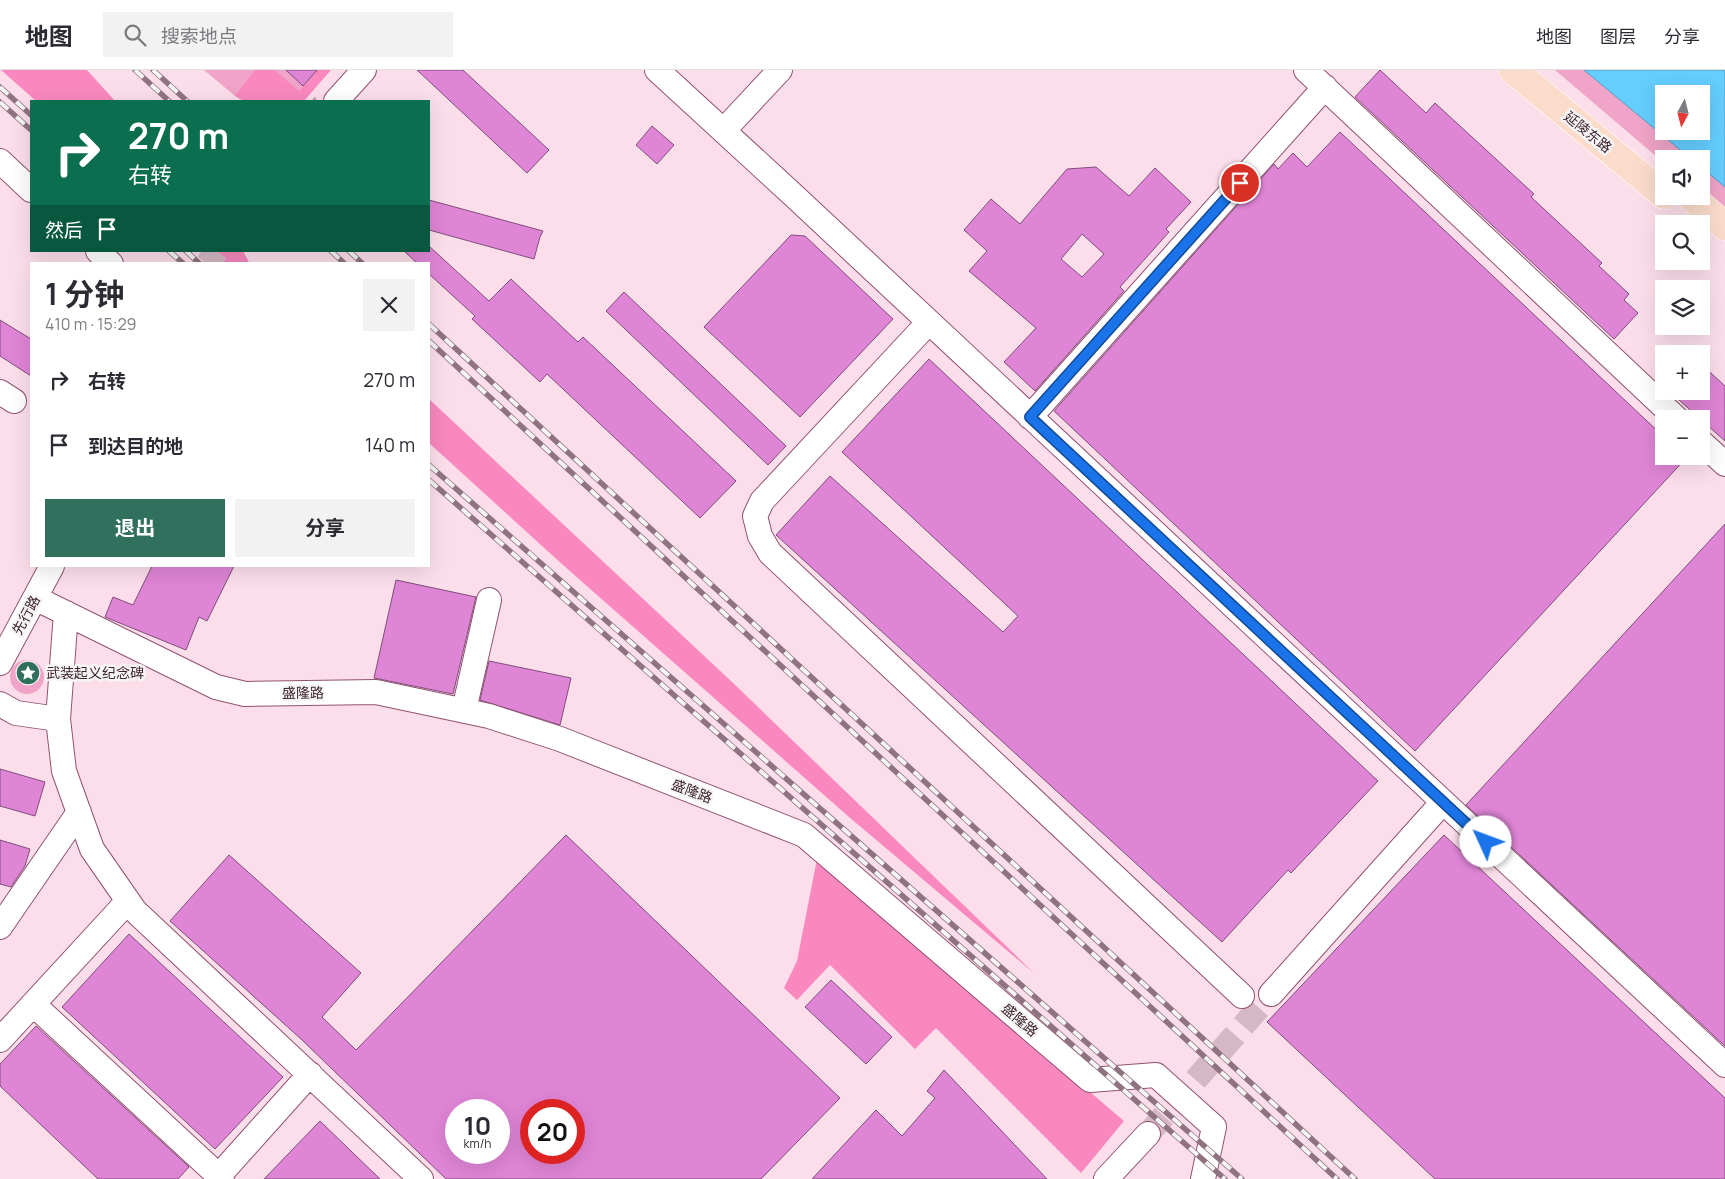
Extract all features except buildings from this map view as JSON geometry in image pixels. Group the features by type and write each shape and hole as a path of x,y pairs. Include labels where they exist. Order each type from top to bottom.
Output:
{"main road":[{"name":"延陵东路","path":"1512,70 1655,189"},
{"name":"延陵东路","path":"1538,70 1655,168"},
{"name":"延陵东路","path":"1675,205 1687,215"},
{"path":"1700,205 1725,226"},
{"path":"1710,234 1725,246"}],"street":[{"path":"337,100 364,70"},
{"path":"657,70 724,130 1725,1065"},
{"path":"724,130 780,70"},
{"path":"1306,70 1667,410"},
{"path":"1030,417 1325,88"},
{"path":"0,161 30,189"},
{"path":"99,252 109,262"},
{"path":"929,322 762,500 755,516 760,536 770,553 1242,996"},
{"path":"1710,450 1725,464"},
{"name":"先行路","path":"0,663 51,567"},
{"name":"盛隆路","path":"35,598 216,687 245,694 376,692 489,716 560,739 804,834 1090,1080 1156,1075 1214,1127 1203,1179"},
{"path":"464,710 489,600"},
{"path":"66,614 58,719 64,771 92,849 135,911 421,1179"},
{"path":"0,704 16,713 58,719"},
{"path":"1271,994 1443,802"},
{"path":"0,927 79,812"},
{"path":"0,1040 128,900"},
{"path":"33,1004 219,1178 310,1074"},
{"path":"1106,1179 1148,1134"}],"shaded area":[{"path":"1,70 87,70 114,100 35,100"},
{"path":"204,70 317,70 291,100 242,100"},
{"path":"255,70 275,70 299,91 317,70 331,70 305,100 242,100 235,96"},
{"path":"1555,70 1604,70 1655,122 1655,140 1678,140 1694,150 1655,150 1655,155"},
{"path":"1710,160 1725,169 1725,215 1710,202"},
{"path":"203,252 244,252 249,262 214,262"},
{"path":"430,400 731,681 1035,974 849,817 563,565 430,444"},
{"path":"27,660 34,661 39,665 43,670 43,684 39,689 34,693 27,694 20,693 15,689 11,684 10,677 11,670 15,665 20,661"},
{"path":"817,859 1124,1121 1081,1173 936,1028 915,1049 830,965 797,1000 784,988 797,961"}],"water":[{"path":"1584,70 1725,70 1725,187 1710,174 1710,150 1680,150 1668,140 1710,140 1710,85 1655,85 1655,129"}],"tunnel":[{"path":"209,262 216,252"},
{"path":"1148,1134 1271,994"}],"railway":[{"path":"135,70 168,100"},
{"path":"153,70 186,100"},
{"path":"0,87 30,114"},
{"path":"0,102 30,129"},
{"path":"170,252 182,262"},
{"path":"187,252 198,262"},
{"path":"332,252 343,262"},
{"path":"350,252 361,262"},
{"path":"430,325 1355,1179"},
{"path":"430,342 1337,1179"},
{"path":"430,466 1242,1179"},
{"path":"430,481 1225,1179"}],"place":[{"name":"武装起义纪念碑","path":"28,673"}],"route":[{"path":"1240,183 1030,417 1486,842"}]}
